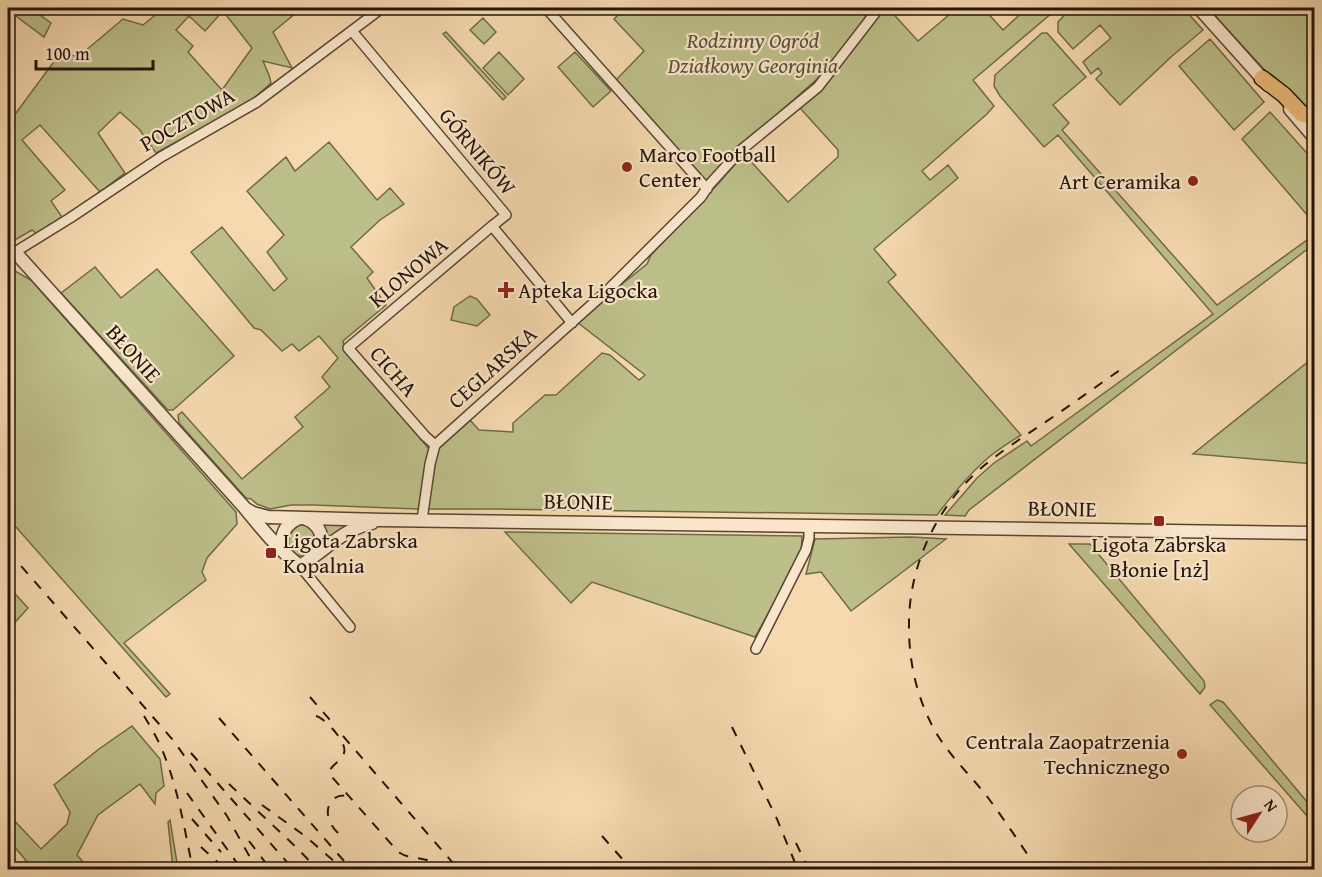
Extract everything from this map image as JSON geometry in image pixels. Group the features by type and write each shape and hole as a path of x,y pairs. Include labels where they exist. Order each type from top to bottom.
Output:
{"main road":[{"path":"1262,78 1284,95 1302,114 1314,117"}],"street":[{"name":"POCZTOWA","path":"11,254 70,218 161,157 257,102 382,8"},
{"path":"546,8 707,189"},
{"name":"CEGLARSKA","path":"435,445 614,284 701,197 741,151 818,87 879,8"},
{"path":"1199,8 1314,137"},
{"name":"GÓRNIKÓW","path":"352,31 506,215 492,226 572,323"},
{"name":"KLONOWA","path":"348,348 492,226"},
{"name":"BŁONIE","path":"11,254 256,522 300,566 350,627"},
{"name":"CICHA","path":"348,348 435,445"},
{"path":"422,520 435,445"},
{"name":"BŁONIE","path":"246,509 262,517 383,520 1314,533"},
{"path":"284,552 283,532 290,523 301,518 314,523 320,532 322,543 316,555"},
{"name":"BŁONIE","path":"300,566 349,531 383,520"},
{"path":"756,649 804,555 809,538 809,526"}],"green space":[{"path":"8,8 30,8 51,23 44,37 8,10"},
{"path":"164,8 302,8 273,32 292,68 263,61 271,83 250,102 156,153 139,129 120,112 98,133 125,173 100,192 40,125 22,140 65,190 51,201 62,217 37,234 32,230 8,244 8,105 16,113 61,52 78,57 123,19 143,25","holes":["223,11 252,48 222,90 188,52 193,46 176,30 189,16 205,31"]},
{"name":"Rodzinny Ogród Działkowy Georginia","path":"625,8 866,8 870,11 836,58 817,79 729,157 706,183 615,81 644,51 614,19"},
{"path":"885,8 888,8 918,41 950,14 945,8 983,8 1003,30 1027,8 1052,8 1053,12 973,80 994,106 922,171 930,180 948,165 958,178 874,249 896,275 888,282 1021,435 982,464 937,515 418,509 313,505 291,505 270,509 246,498 179,423 178,415 182,412 242,479 303,427 295,417 330,387 322,377 338,358 319,336 299,351 292,344 282,351 261,330 254,328 191,252 222,227 274,291 287,279 267,252 284,235 247,191 286,157 295,171 329,142 377,200 390,188 404,204 380,220 351,247 373,272 367,278 386,305 343,341 345,351 428,448 441,446 470,420 479,430 513,432 513,423 545,395 556,395 602,353 610,355 639,380 645,375 577,322 647,264 651,255 744,154 788,202 838,157 838,150 800,108 825,85"},
{"path":"1071,8 1183,8 1203,30 1120,105 1096,79 1102,73 1098,68 1091,74 1083,62 1111,38 1100,25 1073,49 1058,32 1058,22"},
{"path":"1208,8 1314,8 1314,114 1303,112"},
{"path":"483,18 496,32 484,44 470,30"},
{"path":"446,32 506,97 503,100 443,34"},
{"path":"1042,33 1047,33 1086,77 1053,105 1069,123 1062,130 1217,305 1314,235 1314,244 969,510 965,516 945,515 977,478 994,463 1027,441 1031,446 1213,314 1058,135 1044,147 1000,96 994,86 995,75"},
{"path":"1210,39 1264,102 1234,130 1179,66"},
{"path":"499,52 524,79 508,95 483,68"},
{"path":"575,52 611,91 593,107 558,67"},
{"path":"1270,112 1314,161 1314,223 1242,139"},
{"path":"95,267 121,298 157,269 234,356 173,410 168,410 61,293"},
{"path":"8,271 15,271 31,280 236,512 237,524 207,558 202,572 206,580 124,643 170,694 166,697 8,518"},
{"path":"470,296 477,299 490,315 477,326 451,320 454,307"},
{"path":"1314,357 1314,464 1193,454"},
{"path":"320,522 356,522 328,540"},
{"path":"300,524 310,527 317,535 314,549 297,555 290,552 288,548 287,533"},
{"path":"505,532 802,536 801,555 755,637 592,582 571,603"},
{"path":"911,537 946,539 851,611 821,572 806,574 815,539"},
{"path":"1069,544 1090,544 1204,681 1205,687 1200,694"},
{"path":"8,586 28,608 8,630"},
{"path":"1217,700 1223,702 1314,810 1314,824 1289,795 1289,784 1279,784 1210,705"},
{"path":"132,726 160,759 164,786 156,793 155,804 140,784 98,815 77,855 89,869 33,869 8,839 8,814 41,849 67,824 70,812 54,785"},
{"path":"170,820 178,869 173,869 168,822"}],"railway":[{"path":"1038,870 986,795 946,748 929,719 912,667 909,641 910,604 920,558 929,537 940,516 969,480 1006,449 1120,370"},
{"path":"8,551 173,740 227,816 257,870"},
{"path":"310,697 330,720"},
{"path":"144,716 158,741 170,771 193,870"},
{"path":"316,716 325,721 343,743 343,756 332,767 329,772 331,776 400,853 430,861 441,870"},
{"path":"219,718 344,861"},
{"path":"732,727 777,819 798,870"},
{"path":"343,736 459,870"},
{"path":"191,753 294,870"},
{"path":"229,784 318,870"},
{"path":"187,793 242,870"},
{"path":"338,833 329,820 329,806 337,797 350,797"},
{"path":"262,805 305,836 335,862"},
{"path":"192,819 221,852"},
{"path":"602,836 632,870"},
{"path":"249,841 271,870"},
{"path":"796,843 809,870"},
{"path":"201,847 226,870"}],"place":[{"name":"Marco Football Center","path":"627,167"},
{"name":"Art Ceramika","path":"1193,181"},
{"name":"Apteka Ligocka","path":"506,290"},
{"name":"Ligota Zabrska Błonie [nż]","path":"1159,521"},
{"name":"Ligota Zabrska Kopalnia","path":"271,553"},
{"name":"Centrala Zaopatrzenia Technicznego","path":"1182,754"}]}
